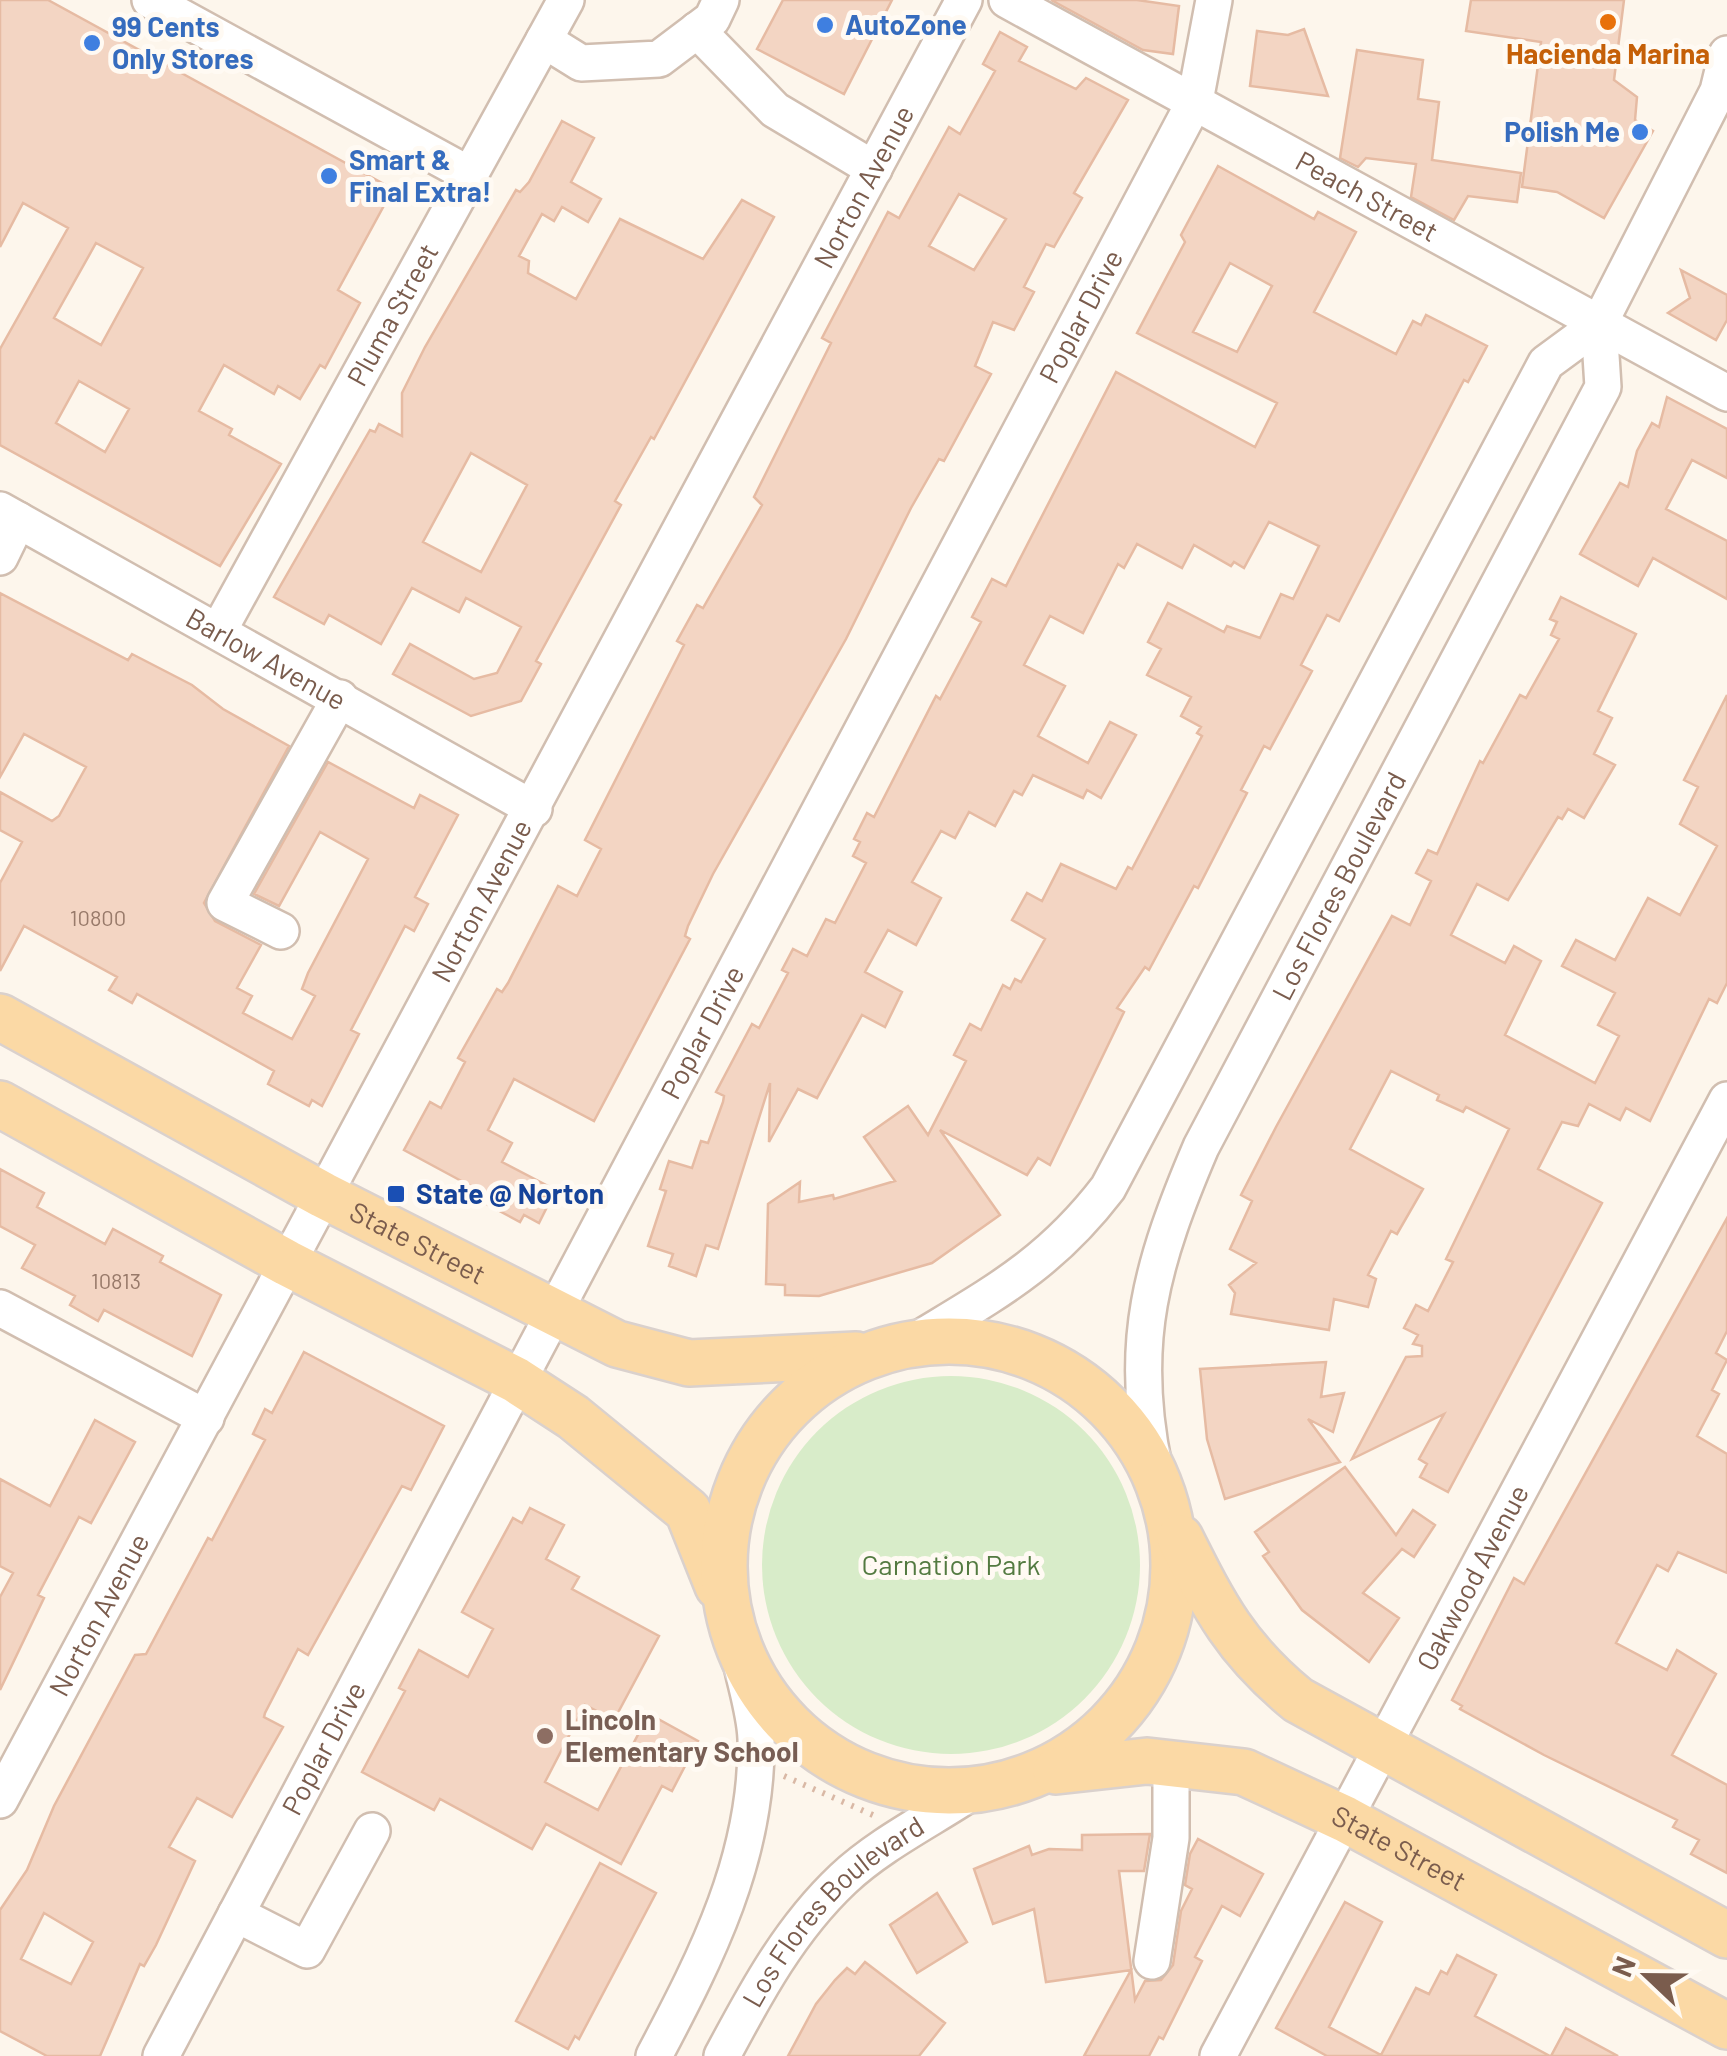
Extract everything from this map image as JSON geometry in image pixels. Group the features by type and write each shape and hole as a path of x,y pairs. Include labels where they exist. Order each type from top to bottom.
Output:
{"main road":[{"name":"State Street","path":"0,1017 323,1194 617,1344 689,1363 868,1354"},
{"path":"0,1104 287,1263 516,1380 573,1416 688,1511 726,1606 740,1656 778,1716 833,1762 899,1788 970,1793 1044,1772 1095,1740 1136,1695 1163,1641 1176,1581 1171,1520"},
{"path":"726,1606 724,1544 738,1483 770,1428 814,1384 868,1354 914,1342 986,1342 1054,1365 1112,1408 1154,1468 1171,1520 1221,1621 1272,1678 1298,1700 1727,1935"},
{"name":"State Street","path":"1044,1772 1147,1760 1244,1772 1344,1819 1720,2029"}],"street":[{"path":"150,0 470,175"},
{"name":"Pluma Street","path":"219,630 566,0"},
{"path":"544,40 581,62 660,59 712,18 721,0"},
{"name":"Norton Avenue","path":"2,1791 534,810 964,0"},
{"name":"Peach Street","path":"1008,0 1727,393"},
{"name":"Poplar Drive","path":"162,2056 1195,101 1214,0"},
{"path":"697,30 775,110 874,169"},
{"name":"Los Flores Boulevard","path":"914,1342 1034,1268 1088,1214 1132,1149 1546,363 1599,324 1725,68"},
{"name":"Los Flores Boulevard","path":"1154,1468 1142,1410 1142,1354 1152,1277 1201,1146 1603,387 1599,324"},
{"path":"0,558 9,515"},
{"name":"Barlow Avenue","path":"9,515 534,810"},
{"path":"280,931 226,903 340,698"},
{"path":"1284,862 1336,888"},
{"name":"Oakwood Avenue","path":"1218,2056 1727,1100"},
{"path":"0,1308 206,1418"},
{"path":"654,2056 712,1947 742,1858 756,1736 740,1656"},
{"path":"1152,1962 1171,1838 1171,1763"},
{"name":"Los Flores Boulevard","path":"722,2056 786,1944 846,1876 970,1793"},
{"path":"236,1914 307,1950 372,1831"}],"path":[{"path":"772,1771 874,1816"}],"green space":[{"name":"Carnation Park","path":"951,1376 1006,1384 1040,1399 1071,1419 1097,1445 1132,1510 1140,1565 1132,1620 1117,1654 1097,1685 1071,1711 1006,1746 951,1754 896,1746 862,1731 831,1711 805,1685 770,1620 762,1565 770,1510 785,1476 805,1445 831,1419 896,1384"}],"building":[{"path":"0,0 48,0 393,189 338,290 360,303 325,368 320,365 300,399 278,386 274,394 224,365 199,411 232,429 229,435 281,464 220,566 0,445 0,349 68,228 23,203 0,247","holes":["96,243 143,268 101,345 54,318","79,381 129,409 105,452 56,423"]},
{"name":"AutoZone","path":"783,0 892,0 844,94 757,49"},
{"path":"1051,0 1137,0 1179,6 1173,54 1143,50"},
{"path":"1471,0 1624,0 1614,80 1637,97 1635,120 1653,131 1604,218 1557,192 1522,187 1541,42 1466,31"},
{"path":"1304,29 1328,96 1250,86 1257,31 1288,35"},
{"path":"1000,32 1027,47 1019,61 1076,89 1086,78 1128,100 1074,193 1082,198 1054,247 1046,244 1024,287 1034,292 1014,330 993,322 975,366 991,374 944,461 939,459 911,508 846,639 713,874 688,926 685,936 690,939 594,1121 514,1079 488,1130 512,1143 502,1162 548,1186 543,1195 551,1199 539,1223 524,1215 520,1222 488,1205 491,1197 404,1150 430,1102 441,1108 465,1062 458,1058 497,989 502,992 508,983 558,886 577,896 601,849 585,840 684,645 677,641 697,605 703,608 762,505 754,497 831,343 822,338 888,212 899,218 949,127 960,134 995,71 983,64","holes":["959,194 1006,219 974,270 929,246"]},
{"path":"1357,50 1423,60 1418,99 1439,102 1432,160 1521,173 1517,202 1468,196 1454,220 1411,197 1416,164 1366,158 1358,167 1340,158"},
{"path":"562,121 594,138 571,182 601,199 588,222 562,207 554,221 542,214 519,256 529,261 528,273 576,299 620,219 703,259 742,200 774,217 654,439 651,437 615,501 621,505 536,661 541,664 521,701 471,716 393,674 410,644 474,679 497,673 521,627 466,598 459,612 412,588 381,644 329,615 324,624 274,597 370,430 375,432 379,424 402,436 402,393 425,347 516,190 520,192","holes":["471,453 527,485 481,572 423,542"]},
{"path":"1218,166 1314,219 1318,212 1356,232 1314,312 1396,354 1413,321 1421,325 1426,315 1487,346 1468,382 1464,380 1339,621 1327,615 1301,665 1312,671 1270,749 1264,746 1241,790 1247,793 1198,888 1194,886 1149,970 1145,967 1117,1008 1124,1012 1050,1165 1038,1158 1027,1175 940,1130 1000,1215 932,1263 819,1296 785,1295 785,1285 766,1284 768,1204 800,1182 799,1202 833,1195 834,1199 895,1181 864,1137 908,1106 928,1135 966,1061 954,1055 970,1024 981,1030 1003,985 1010,989 1015,979 1021,982 1045,939 1012,920 1027,893 1042,901 1061,864 1116,889 1128,867 1132,869 1202,736 1197,733 1201,727 1181,716 1191,697 1147,675 1161,649 1148,642 1168,603 1224,632 1227,626 1260,638 1281,594 1293,599 1319,546 1269,522 1244,568 1234,562 1231,566 1194,545 1182,568 1137,544 1124,568 1118,564 1083,633 1050,616 1024,665 1065,686 1038,736 1088,763 1110,722 1136,735 1101,798 1087,790 1083,798 1033,775 1022,795 1014,791 995,826 969,812 955,838 941,831 912,882 941,898 916,945 888,930 865,972 902,992 885,1027 862,1015 817,1098 798,1089 769,1142 770,1083 718,1249 706,1245 696,1276 669,1266 673,1254 648,1246 666,1191 660,1189 669,1161 692,1168 701,1141 708,1143 723,1102 724,1096 716,1092 752,1024 759,1028 788,973 782,970 793,949 807,956 826,919 835,923 866,863 853,856 860,842 854,839 867,813 874,817 936,696 940,699 981,622 972,617 992,579 1006,586 1116,372 1255,447 1277,403 1137,333 1185,242 1181,235","holes":["1230,263 1272,286 1237,352 1193,332"]},
{"path":"1681,270 1727,295 1727,320 1716,340 1668,313 1690,298"},
{"path":"1667,397 1727,429 1727,478 1692,460 1666,509 1727,541 1727,599 1653,558 1638,586 1580,554 1620,483 1628,487 1637,451 1652,423 1659,427"},
{"path":"0,593 128,660 132,654 192,685 223,709 289,746 204,903 215,921 261,945 237,988 252,996 243,1013 292,1039 315,996 302,989 308,973 368,859 320,832 279,906 254,894 328,762 414,808 420,795 458,815 415,897 428,904 414,931 405,926 351,1030 359,1034 322,1106 312,1100 309,1106 268,1084 274,1071 137,994 132,1003 109,990 117,977 24,926 0,971 0,883 22,842 0,830 0,792 52,821 59,816 86,767 24,734 0,777"},
{"path":"1561,597 1636,634 1598,711 1612,718 1594,754 1615,765 1584,818 1568,809 1562,819 1558,817 1508,900 1477,884 1451,935 1505,963 1514,946 1541,961 1505,1035 1595,1083 1619,1036 1598,1025 1615,993 1562,966 1576,940 1615,960 1648,898 1680,915 1717,846 1680,824 1698,787 1684,780 1727,695 1727,983 1717,1003 1709,999 1650,1121 1626,1108 1620,1120 1589,1104 1578,1126 1562,1122 1538,1169 1602,1203 1448,1492 1420,1477 1427,1464 1419,1459 1444,1414 1352,1459 1406,1357 1422,1356 1422,1346 1413,1344 1418,1335 1404,1328 1416,1305 1428,1311 1453,1262 1446,1259 1509,1129 1466,1107 1463,1112 1437,1100 1439,1095 1391,1071 1350,1149 1423,1189 1397,1234 1391,1231 1368,1275 1376,1279 1368,1307 1334,1299 1329,1330 1231,1314 1235,1293 1229,1285 1256,1263 1230,1249 1252,1201 1241,1195 1276,1127 1392,916 1410,925 1431,881 1416,873 1428,850 1437,854 1480,761 1483,763 1520,695 1526,698 1559,639 1551,635 1557,622 1550,619"},
{"path":"0,1169 44,1193 37,1207 105,1244 113,1229 163,1256 160,1262 221,1295 192,1356 104,1310 98,1321 70,1305 75,1296 22,1268 35,1245 0,1226"},
{"path":"1727,1218 1727,1331 1716,1353 1727,1360 1712,1390 1719,1394 1697,1436 1727,1454 1727,1573 1678,1552 1668,1571 1657,1565 1616,1643 1667,1670 1677,1650 1716,1674 1672,1755 1727,1785 1727,1873 1691,1854 1699,1840 1673,1827 1677,1820 1544,1755 1460,1709 1462,1706 1452,1700 1514,1578 1524,1584"},
{"path":"304,1352 444,1426 411,1490 402,1486 308,1655 298,1649 264,1717 283,1727 232,1817 197,1798 169,1847 195,1861 156,1945 144,1966 140,1964 100,2056 47,2056 0,2031 0,1910 27,1870 54,1806 135,1655 146,1654 208,1538 212,1540 265,1440 253,1434 265,1409 272,1413","holes":["44,1913 93,1942 71,1984 21,1959"]},
{"path":"1326,1362 1321,1397 1344,1393 1333,1432 1308,1419 1340,1462 1225,1499 1207,1439 1200,1369"},
{"path":"95,1420 135,1442 91,1523 79,1517 38,1595 44,1598 0,1690 0,1597 13,1573 0,1566 0,1479 50,1506"},
{"path":"1345,1467 1396,1535 1413,1510 1435,1525 1414,1557 1402,1549 1363,1593 1399,1618 1369,1662 1302,1610 1263,1556 1269,1552 1255,1532"},
{"path":"530,1508 564,1525 546,1559 579,1577 572,1589 659,1636 614,1720 585,1705 545,1782 598,1810 649,1714 698,1741 672,1791 662,1786 621,1864 546,1824 532,1849 440,1799 434,1810 362,1772 405,1691 399,1688 419,1650 468,1677 493,1629 462,1612 513,1518 522,1523"},
{"path":"1150,1834 1144,1871 1119,1871 1135,2000 1145,1981 1161,1980 1173,1965 1181,1911 1192,1889 1185,1885 1190,1854 1198,1839 1263,1874 1240,1916 1222,1906 1195,1957 1202,1961 1163,2039 1159,2037 1149,2056 1084,2056 1131,1970 1046,1982 1034,1909 993,1924 974,1869 1029,1846 1032,1855 1049,1849 1082,1850 1082,1835"},
{"path":"600,1863 656,1893 579,2039 575,2036 568,2049 516,2021"},
{"path":"937,1893 967,1942 917,1973 890,1925"},
{"path":"1345,1902 1382,1922 1329,2027 1381,2055 1416,1988 1429,1994 1441,1971 1447,1974 1457,1955 1496,1975 1475,2016 1550,2056 1327,2056 1276,2028"},
{"path":"865,1962 945,2023 919,2056 788,2056 816,2004 835,1980 847,1968 855,1974"},
{"path":"1566,2028 1618,2056 1551,2056"}],"place":[{"name":"Hacienda Marina","path":"1608,22"},
{"name":"AutoZone","path":"825,25"},
{"name":"99 Cents Only Stores","path":"92,43"},
{"name":"Polish Me","path":"1640,132"},
{"name":"Smart & Final Extra!","path":"329,176"},
{"name":"State @ Norton","path":"396,1194"},
{"name":"Lincoln Elementary School","path":"545,1736"}]}
